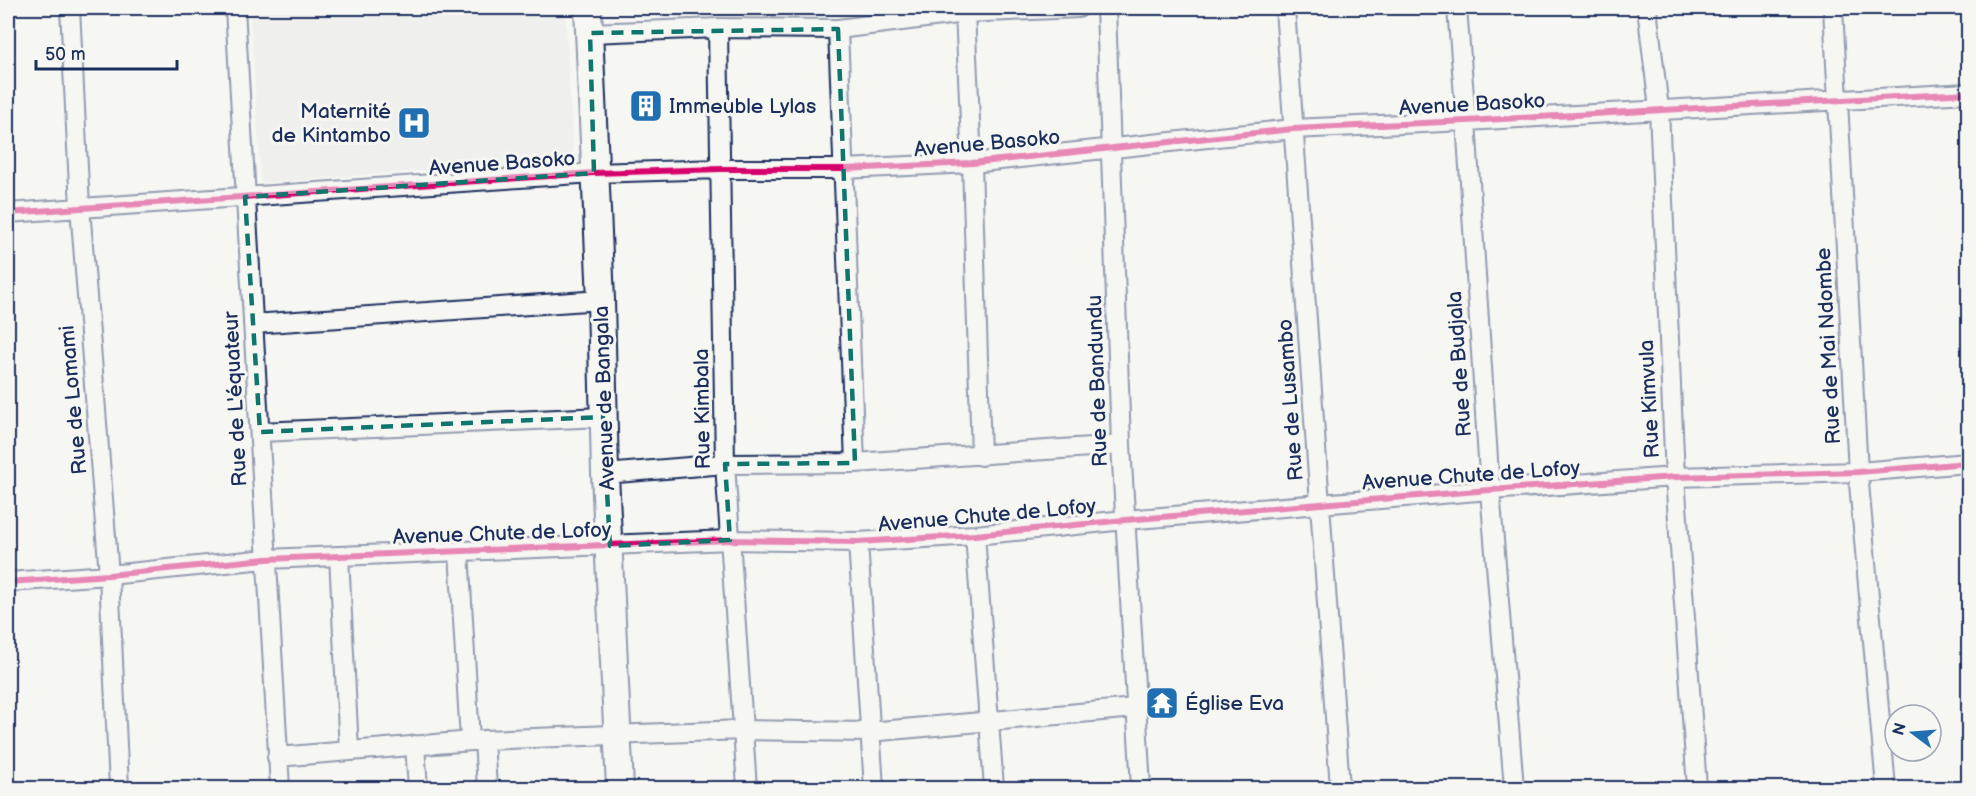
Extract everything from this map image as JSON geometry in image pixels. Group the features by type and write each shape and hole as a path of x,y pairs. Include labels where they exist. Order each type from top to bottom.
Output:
{"main road":[{"name":"Avenue de Bangala","path":"588,8 601,300 605,474 620,789"}],"street":[{"name":"Rue de Lomami","path":"69,8 80,207 109,575 119,789"},
{"name":"Rue de L'équateur","path":"235,8 280,789"},
{"path":"590,33 718,28 838,29 964,13 1078,8"},
{"name":"Rue de Bandundu","path":"1106,8 1121,445 1141,789"},
{"name":"Rue de Lusambo","path":"1285,8 1340,789"},
{"name":"Rue de Budjala","path":"1457,8 1490,490 1514,789"},
{"name":"Rue Kimvula","path":"1647,8 1659,109 1675,477 1697,789"},
{"name":"Rue de Mai Ndombe","path":"1833,8 1858,472 1886,789"},
{"path":"964,13 972,163 981,456"},
{"name":"Rue Kimbala","path":"718,28 725,464 747,789"},
{"path":"838,29 855,463"},
{"name":"Avenue Basoko","path":"8,213 594,173 720,168 844,169 972,163 1293,129 1968,93"},
{"path":"253,324 601,300"},
{"path":"260,432 603,417"},
{"path":"605,474 725,464 855,463 1121,445"},
{"name":"Avenue Chute de Lofoy","path":"8,582 109,575 266,559 730,540 858,542 975,536 1125,520 1490,490 1675,477 1858,472 1968,463"},
{"path":"975,536 987,721 994,789"},
{"path":"858,542 874,789"},
{"path":"459,551 477,740 487,789"},
{"path":"339,556 349,751"},
{"path":"278,757 477,740 742,730 869,732 1135,708"},
{"path":"415,745 418,789"}],"highlighted area":[{"path":"838,29 855,463 725,464 730,540 610,546 603,417 260,432 245,197 594,173 590,33"}],"shaded area":[{"name":"Maternité de Kintambo","path":"250,8 565,8 573,159 261,183"}],"cycle path":[{"path":"8,213 594,173 720,169 844,169 972,163 1293,129 1968,93"},
{"path":"8,582 109,575 266,559 730,540 858,542 975,535 1125,520 1490,490 1675,477 1858,472 1968,463"}],"place":[{"name":"Immeuble Lylas","path":"646,106"},
{"name":"Maternité de Kintambo","path":"414,123"},
{"name":"Église Eva","path":"1162,703"}]}
